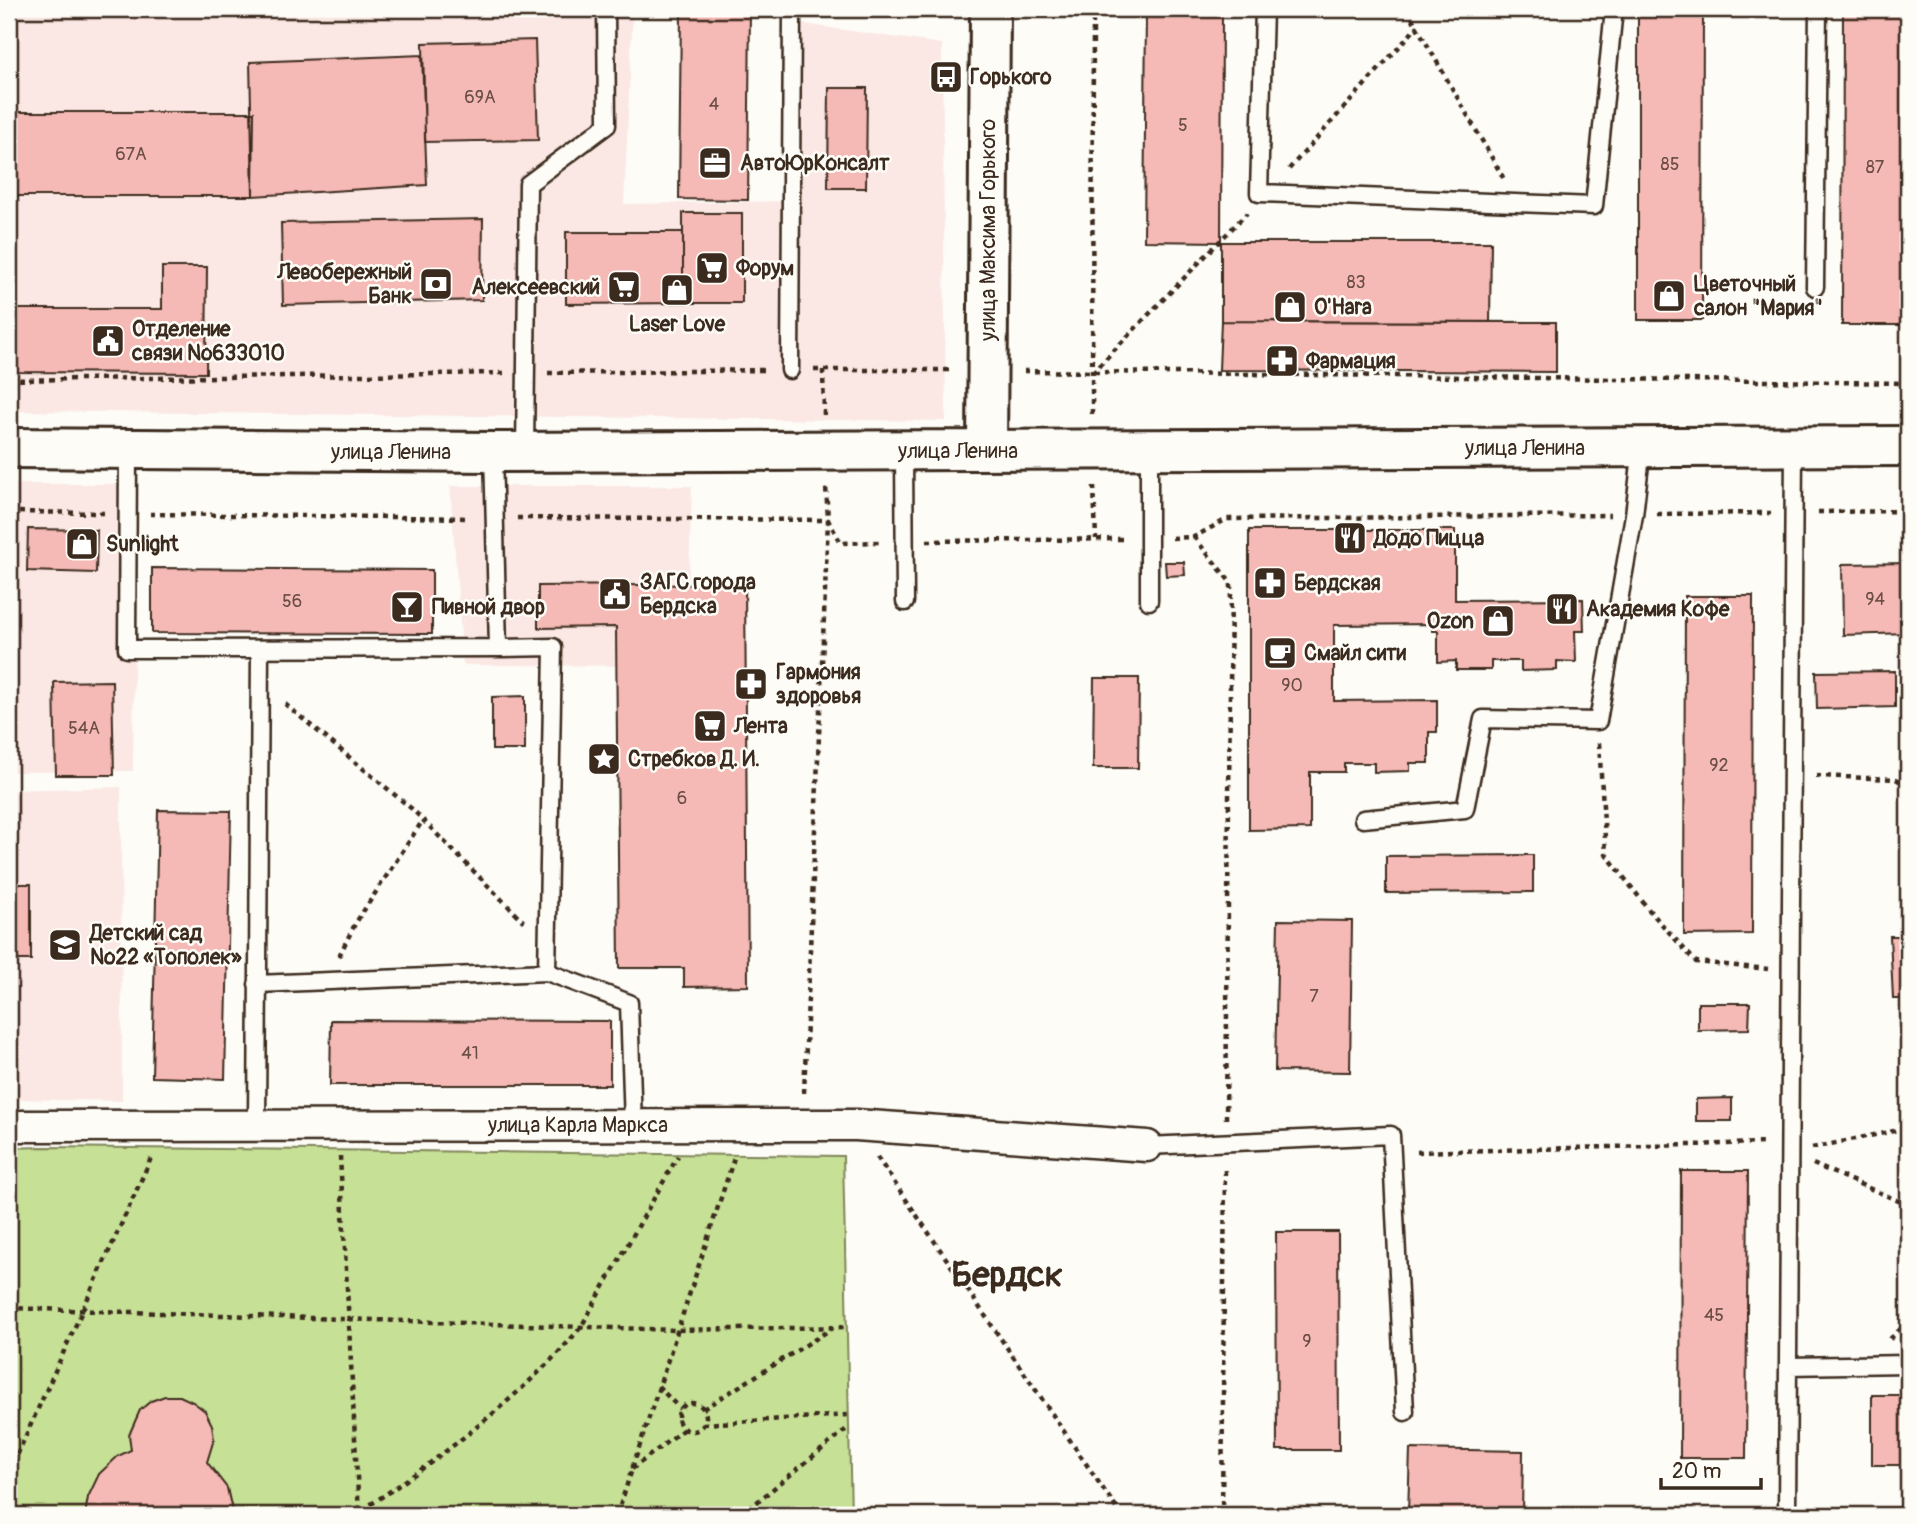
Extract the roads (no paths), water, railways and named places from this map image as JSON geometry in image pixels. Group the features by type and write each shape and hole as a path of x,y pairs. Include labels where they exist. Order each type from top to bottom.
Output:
{"main road":[{"name":"улица Максима Горького","path":"987,450 990,9"},
{"name":"улица Ленина","path":"9,448 509,452 1908,446"}],"street":[{"name":"улица Карла Маркса","path":"9,1126 856,1125 1147,1146"}],"lane":[{"path":"498,648 495,518 509,452 528,184 607,125 606,9"},
{"path":"790,370 792,9"},
{"path":"1264,9 1259,193 1594,206 1614,9"},
{"path":"1815,287 1818,9"},
{"path":"1363,819 1465,809 1483,719 1598,721 1634,515 1642,447"},
{"path":"1787,1515 1794,447"},
{"path":"128,450 127,649 553,647 547,972"},
{"path":"1149,450 1149,601"},
{"path":"904,451 905,602"},
{"path":"257,1126 260,649"},
{"path":"257,984 547,972 629,1003 633,1125"},
{"path":"1147,1146 1391,1135 1405,1412"},
{"path":"1788,1366 1908,1364"}],"place":[{"name":"Горького","path":"946,77"},
{"name":"АвтоЮрКонсалт","path":"715,163"},
{"name":"Форум","path":"712,268"},
{"name":"Левобережный Банк","path":"436,284"},
{"name":"Алексеевский","path":"624,287"},
{"name":"Laser Love","path":"677,290"},
{"name":"Цветочный салон \"Мария\"","path":"1669,296"},
{"name":"O'Hara","path":"1290,307"},
{"name":"Отделение связи №633010","path":"108,341"},
{"name":"Фармация","path":"1282,361"},
{"name":"Додо Пицца","path":"1350,538"},
{"name":"Sunlight","path":"82,544"},
{"name":"Бердская","path":"1270,583"},
{"name":"ЗАГС города Бердска","path":"615,594"},
{"name":"Пивной двор","path":"407,607"},
{"name":"Академия Кофе","path":"1562,609"},
{"name":"Ozon","path":"1498,621"},
{"name":"Смайл сити","path":"1280,653"},
{"name":"Гармония здоровья","path":"751,684"},
{"name":"Лента","path":"710,726"},
{"name":"Стребков Д. И.","path":"604,759"},
{"name":"Детский сад №22 «Тополек»","path":"65,945"}],"district":[{"name":"Бердск","path":"1007,1274"}]}
